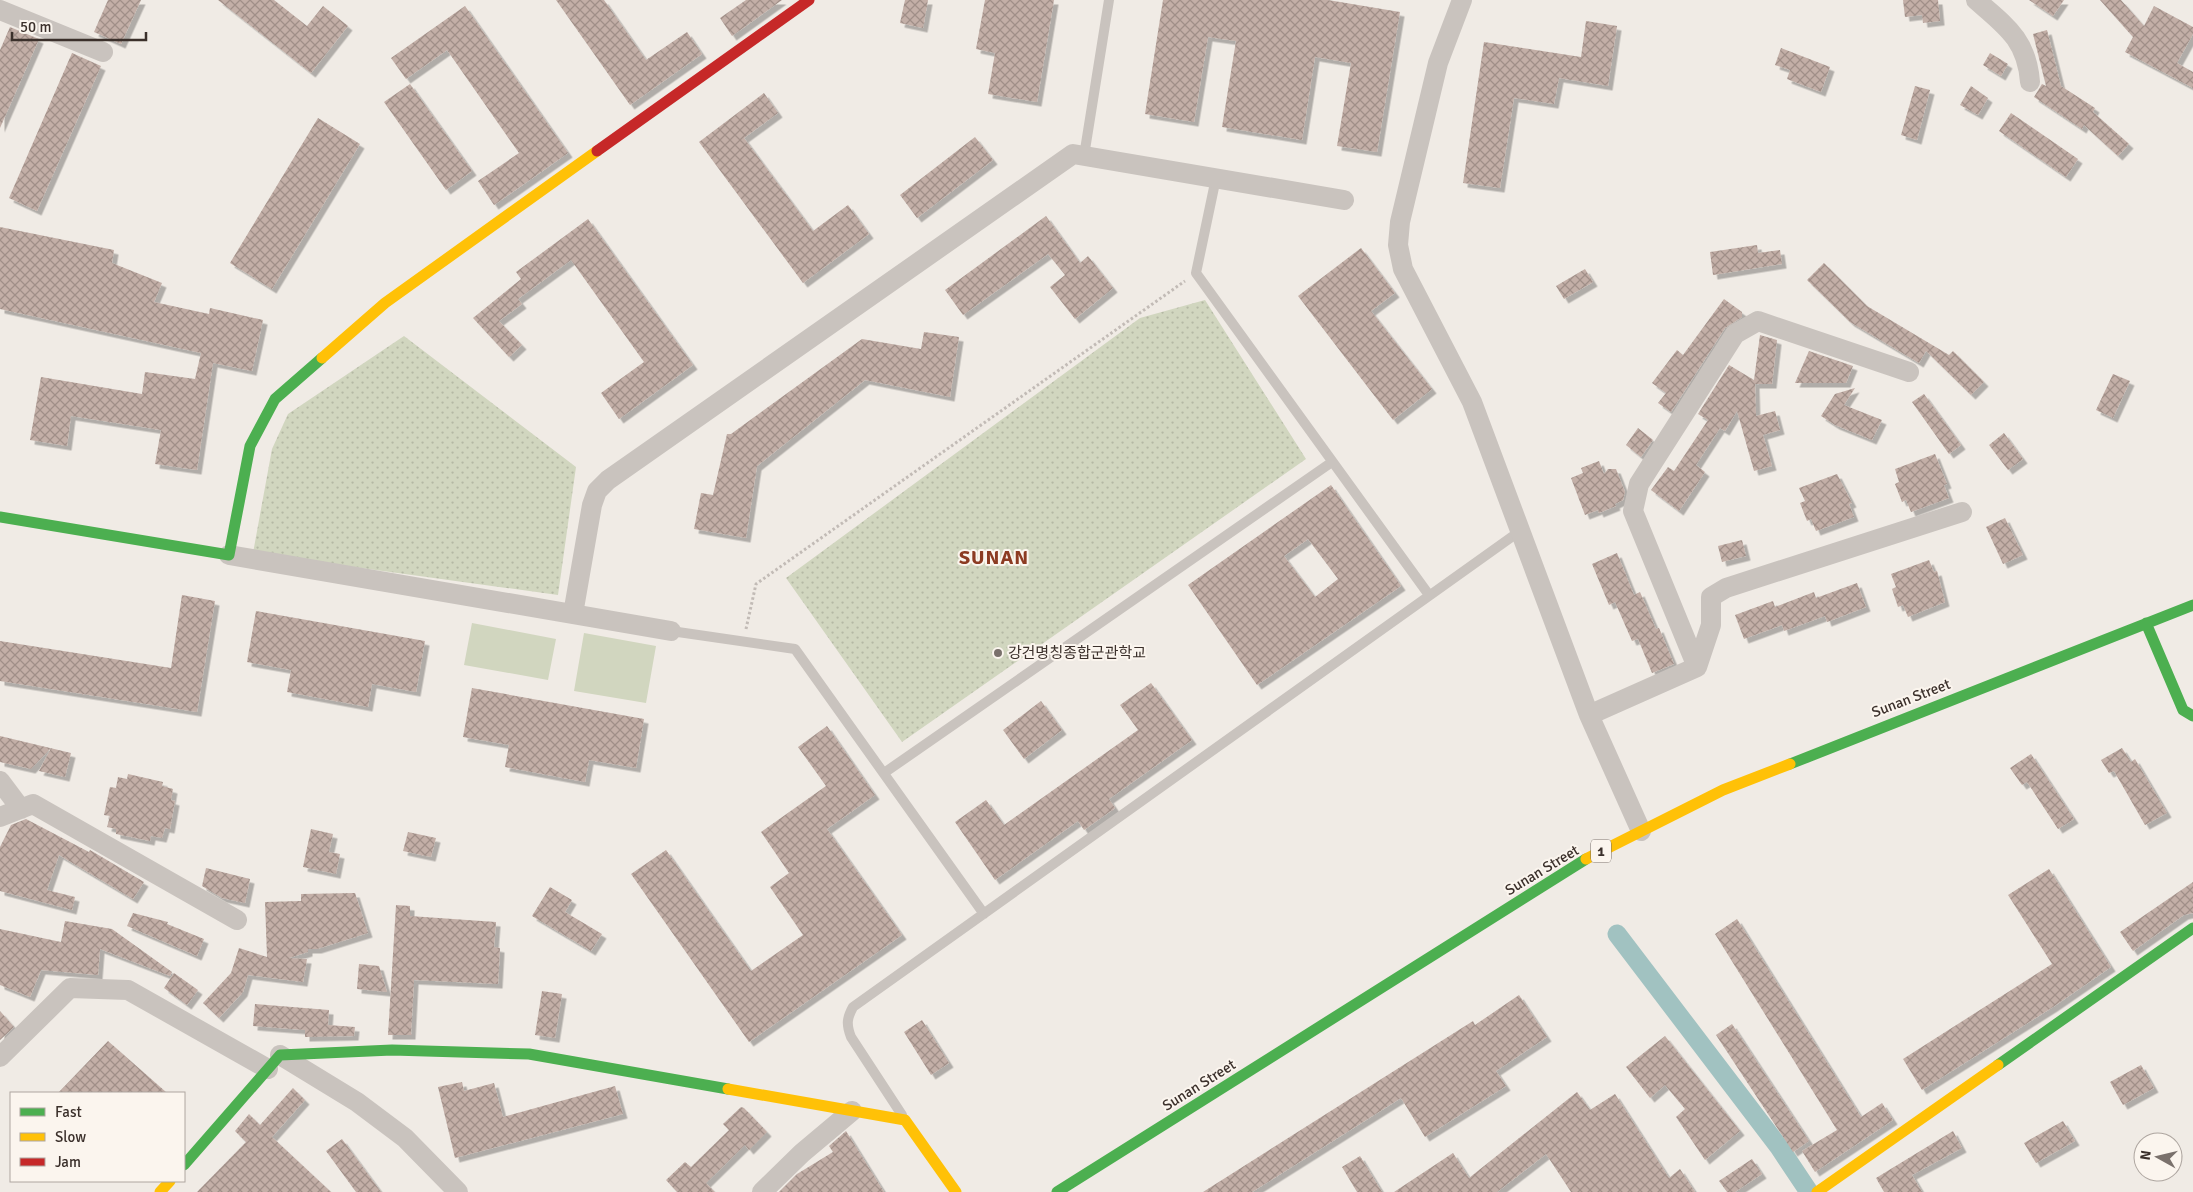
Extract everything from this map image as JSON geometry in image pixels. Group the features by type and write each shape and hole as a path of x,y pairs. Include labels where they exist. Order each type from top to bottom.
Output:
{"street":[{"path":"229,555 250,446 275,399 385,303 810,0"},
{"path":"1462,0 1438,63 1400,222 1398,245 1403,269 1412,291 1472,402 1589,714 1641,831"},
{"path":"1976,0 2008,28 2021,44 2028,63 2030,82"},
{"path":"0,10 104,52"},
{"path":"573,614 592,506 597,491 608,480 1073,154 1344,200"},
{"path":"1697,667 1633,511 1639,484 1735,334 1758,321 1909,372"},
{"path":"1589,714 1697,667 1711,625 1711,597 1726,588 1962,512"},
{"path":"0,517 671,631"},
{"name":"Sunan Street","path":"1058,1192 1542,886 1641,831 1723,790 2193,605"},
{"path":"2146,623 2183,710 2193,716"},
{"path":"0,781 21,809"},
{"path":"0,817 33,804 237,920"},
{"path":"1820,1190 2193,928"},
{"path":"0,1057 70,988 128,990 357,1102 405,1138 458,1192"},
{"path":"185,1164 274,1062 392,1050 529,1054 905,1120 956,1192"},
{"path":"762,1192 802,1153 852,1110"},
{"path":"160,1192 169,1182"}],"lane":[{"path":"1084,156 1109,0"},
{"path":"1216,178 1196,274 1429,596"},
{"path":"884,773 1332,462"},
{"path":"905,1120 851,1036 847,1026 848,1017 853,1007 1520,531"},
{"path":"671,631 795,649 984,914"}],"path":[{"path":"743,642 756,584 1196,274"}],"green space":[{"path":"1205,300 1306,459 902,742 786,578 1140,318"},
{"path":"404,336 576,467 558,595 253,553 272,449 288,414"},
{"path":"472,623 556,639 548,680 464,665"},
{"path":"584,633 656,646 646,703 574,691"}],"building":[{"path":"108,0 141,0 121,44 94,32"},
{"path":"218,0 274,0 307,26 323,6 348,26 311,73"},
{"path":"556,0 604,0 646,60 687,32 702,54 630,105"},
{"path":"746,0 782,0 732,36 720,18"},
{"path":"905,0 928,0 923,28 900,23"},
{"path":"985,0 1054,0 1037,102 988,94 995,53 976,49"},
{"path":"1163,0 1328,0 1400,12 1377,152 1337,146 1351,63 1315,57 1302,140 1222,127 1236,41 1208,37 1194,122 1145,114"},
{"path":"1903,0 1938,0 1940,21 1923,23 1922,15 1905,17"},
{"path":"2029,0 2064,0 2053,16"},
{"path":"2100,0 2121,0 2144,26 2154,6 2193,27 2193,34 2177,63 2193,72 2193,88 2125,52 2133,37"},
{"path":"465,6 568,153 494,205 478,181 519,153 447,50 406,79 391,58"},
{"path":"1586,21 1617,26 1608,86 1559,78 1554,104 1514,98 1500,188 1463,183 1484,42 1581,57"},
{"path":"10,27 39,39 0,128 0,50"},
{"path":"2047,30 2061,86 2095,108 2093,112 2129,144 2118,156 2084,125 2082,129 2034,97 2042,84 2046,86 2033,34"},
{"path":"1781,48 1830,67 1821,92 1787,79 1790,70 1775,65"},
{"path":"72,53 101,66 37,211 9,198"},
{"path":"1990,53 2008,64 2001,76 1983,65"},
{"path":"410,84 472,171 446,190 384,102"},
{"path":"1915,86 1930,90 1917,140 1901,135"},
{"path":"1971,86 1988,98 1978,115 1960,105"},
{"path":"764,93 778,113 744,138 813,231 848,205 869,234 803,283 699,142"},
{"path":"2011,113 2078,159 2066,177 1999,131"},
{"path":"318,118 360,144 272,289 230,263"},
{"path":"975,137 993,160 917,218 900,195"},
{"path":"1046,216 1080,263 1088,256 1113,288 1075,319 1050,287 1065,275 1048,254 963,315 945,290"},
{"path":"588,219 693,365 619,419 601,393 644,362 571,260 518,299 522,304 499,321 522,345 509,357 473,318 521,279 516,272"},
{"path":"0,227 114,250 112,263 162,283 154,302 209,314 210,308 263,320 252,371 213,363 197,470 155,464 161,430 71,416 67,446 30,440 41,377 142,394 145,372 195,379 201,353 0,309"},
{"path":"1757,245 1758,253 1780,250 1782,264 1713,275 1710,252"},
{"path":"1361,248 1395,293 1371,311 1432,389 1393,420 1298,296"},
{"path":"1824,263 1867,306 1949,355 1953,351 1984,382 1971,395 1926,351 1919,363 1850,322 1807,280"},
{"path":"1585,269 1593,282 1564,299 1556,286"},
{"path":"1724,299 1742,312 1742,317 1725,328 1671,412 1658,403 1666,393 1652,383 1677,350 1683,355"},
{"path":"924,332 959,337 950,397 865,380 757,466 746,538 694,529 701,493 713,495 727,434 731,434 862,339 921,349"},
{"path":"1760,335 1777,340 1772,384 1755,384 1756,416 1775,411 1780,430 1763,435 1772,466 1754,471 1737,411 1725,431 1720,428 1696,465 1705,472 1679,511 1651,490 1668,467 1674,471 1708,420 1698,414 1729,365 1754,380"},
{"path":"1809,351 1853,366 1846,383 1795,383"},
{"path":"2113,374 2130,381 2113,418 2096,410"},
{"path":"1855,388 1844,405 1882,420 1872,440 1835,425 1821,416 1835,394"},
{"path":"1924,394 1961,445 1949,454 1912,402"},
{"path":"1638,428 1653,440 1641,457 1626,445"},
{"path":"2004,433 2023,459 2008,470 1989,445"},
{"path":"1935,454 1947,484 1944,485 1949,498 1911,512 1906,500 1902,502 1895,484 1899,482 1895,469"},
{"path":"1599,461 1604,474 1608,469 1616,469 1625,492 1623,500 1615,504 1616,506 1599,513 1598,510 1585,515 1571,478 1583,473 1581,468"},
{"path":"1837,474 1852,503 1849,504 1854,517 1816,531 1811,519 1807,521 1800,503 1805,501 1799,488"},
{"path":"1331,485 1401,586 1257,685 1188,585","holes":["1308,539 1338,579 1315,597 1284,556"]},
{"path":"2005,518 2023,555 2003,564 1986,527"},
{"path":"1742,540 1746,556 1722,562 1718,546"},
{"path":"1617,553 1634,595 1640,592 1656,629 1659,628 1674,664 1652,673 1638,639 1632,641 1615,602 1609,605 1592,564"},
{"path":"1929,560 1934,572 1937,571 1945,602 1908,617 1903,605 1898,607 1892,589 1896,587 1891,574"},
{"path":"1857,583 1866,607 1827,622 1825,616 1784,631 1782,625 1744,639 1735,615 1773,601 1775,607 1814,592 1816,598"},
{"path":"182,595 215,601 197,712 0,681 0,641 171,668"},
{"path":"256,611 425,641 416,692 372,684 368,707 287,692 291,670 247,662"},
{"path":"1151,683 1192,740 1109,799 1115,808 1084,830 1078,821 995,880 955,822 986,800 1004,825 1138,730 1120,705"},
{"path":"472,688 644,719 636,768 589,760 585,782 505,767 509,745 463,737"},
{"path":"1041,701 1062,730 1024,759 1003,730"},
{"path":"827,726 875,795 827,829 902,935 749,1042 631,874 666,850 751,971 803,935 770,887 789,873 761,832 826,786 798,747"},
{"path":"0,736 51,748 31,769 0,762"},
{"path":"51,748 71,753 65,777 39,771"},
{"path":"2122,748 2131,762 2135,759 2167,813 2145,825 2114,771 2109,773 2101,760"},
{"path":"2031,754 2074,819 2058,829 2027,782 2022,785 2010,768"},
{"path":"128,774 163,782 162,786 173,789 171,800 175,801 170,829 165,828 162,838 151,836 150,841 116,834 116,829 107,827 110,816 104,815 110,787 116,788 118,777 127,779"},
{"path":"26,819 89,852 90,850 144,882 133,899 59,855 47,890 75,897 72,910 0,891 0,847 11,825"},
{"path":"311,829 333,834 329,852 340,854 336,874 303,867"},
{"path":"408,832 436,838 431,857 403,851"},
{"path":"206,868 250,879 245,903 222,898 202,886"},
{"path":"2049,869 2111,967 2053,1007 1922,1090 1903,1059 2052,964 2008,895"},
{"path":"2193,882 2193,913 2184,915 2133,951 2120,932"},
{"path":"550,887 572,900 565,912 602,934 591,951 532,916"},
{"path":"355,893 368,933 317,949 308,949 308,952 289,958 307,959 303,982 248,975 243,992 219,1018 203,1003 231,973 239,948 267,957 265,902 301,901 301,894"},
{"path":"396,905 410,906 410,916 496,922 494,947 500,948 498,984 414,980 411,1035 388,1035"},
{"path":"133,913 168,922 167,924 204,939 197,956 127,926"},
{"path":"1737,919 1861,1117 1882,1103 1893,1120 1815,1172 1802,1151 1837,1130 1715,934"},
{"path":"65,921 112,929 172,972 170,976 100,949 98,975 41,970 30,997 0,985 0,929 61,942"},
{"path":"359,964 379,966 387,992 357,989"},
{"path":"174,973 198,990 187,1005 164,988"},
{"path":"542,991 562,994 555,1038 535,1035"},
{"path":"1519,995 1547,1037 1496,1071 1506,1086 1425,1137 1401,1098 1252,1192 1203,1192 1473,1021 1475,1025"},
{"path":"255,1004 329,1010 328,1025 355,1027 354,1036 305,1037 305,1030 253,1026"},
{"path":"0,1011 14,1027 0,1040"},
{"path":"922,1020 949,1063 931,1075 904,1032"},
{"path":"1732,1024 1809,1141 1793,1152 1716,1035"},
{"path":"1665,1036 1740,1131 1705,1160 1676,1117 1685,1109 1665,1085 1650,1098 1626,1067"},
{"path":"108,1041 166,1092 59,1092"},
{"path":"2141,1065 2154,1088 2123,1105 2110,1082"},
{"path":"462,1082 464,1091 494,1083 503,1117 615,1086 623,1114 455,1158 438,1087"},
{"path":"293,1088 305,1100 272,1137 331,1192 197,1192 246,1142 235,1131 249,1114 260,1125"},
{"path":"1577,1092 1590,1110 1615,1094 1669,1178 1680,1169 1695,1192 1571,1192 1546,1154 1497,1192 1394,1192 1453,1153 1469,1178"},
{"path":"741,1107 767,1132 749,1150 745,1145 706,1183 715,1192 677,1192 666,1180 685,1162 691,1167 729,1130 723,1124"},
{"path":"2063,1121 2075,1141 2036,1163 2024,1143"},
{"path":"846,1131 884,1192 779,1192 797,1174 833,1152 829,1146"},
{"path":"1953,1131 1962,1148 1912,1175 1922,1192 1884,1192 1876,1178"},
{"path":"342,1139 381,1192 356,1192 326,1151"},
{"path":"1360,1156 1382,1192 1357,1192 1342,1167"},
{"path":"1752,1159 1762,1174 1735,1192 1727,1192 1719,1181"}],"waterway":[{"path":"1617,934 1779,1147 1809,1192"}],"traffic: fast":[{"path":"0,517 229,555 250,446 275,399 322,358"},
{"path":"1790,764 2193,605"},
{"path":"2146,623 2183,710 2193,716"},
{"path":"1057,1192 1586,859"},
{"path":"1998,1065 2193,928"},
{"path":"185,1164 280,1055 392,1050 529,1054 728,1089"}],"traffic: slow":[{"path":"322,358 385,303 597,151"},
{"path":"1586,859 1723,790 1790,764"},
{"path":"1817,1192 1998,1065"},
{"path":"728,1089 905,1120 956,1192"},
{"path":"160,1192 169,1182"}],"traffic: jam":[{"path":"597,151 809,0"}],"place":[{"name":"강건명칭종합군관학교","path":"998,653"}],"district":[{"name":"SUNAN","path":"994,557"}]}
